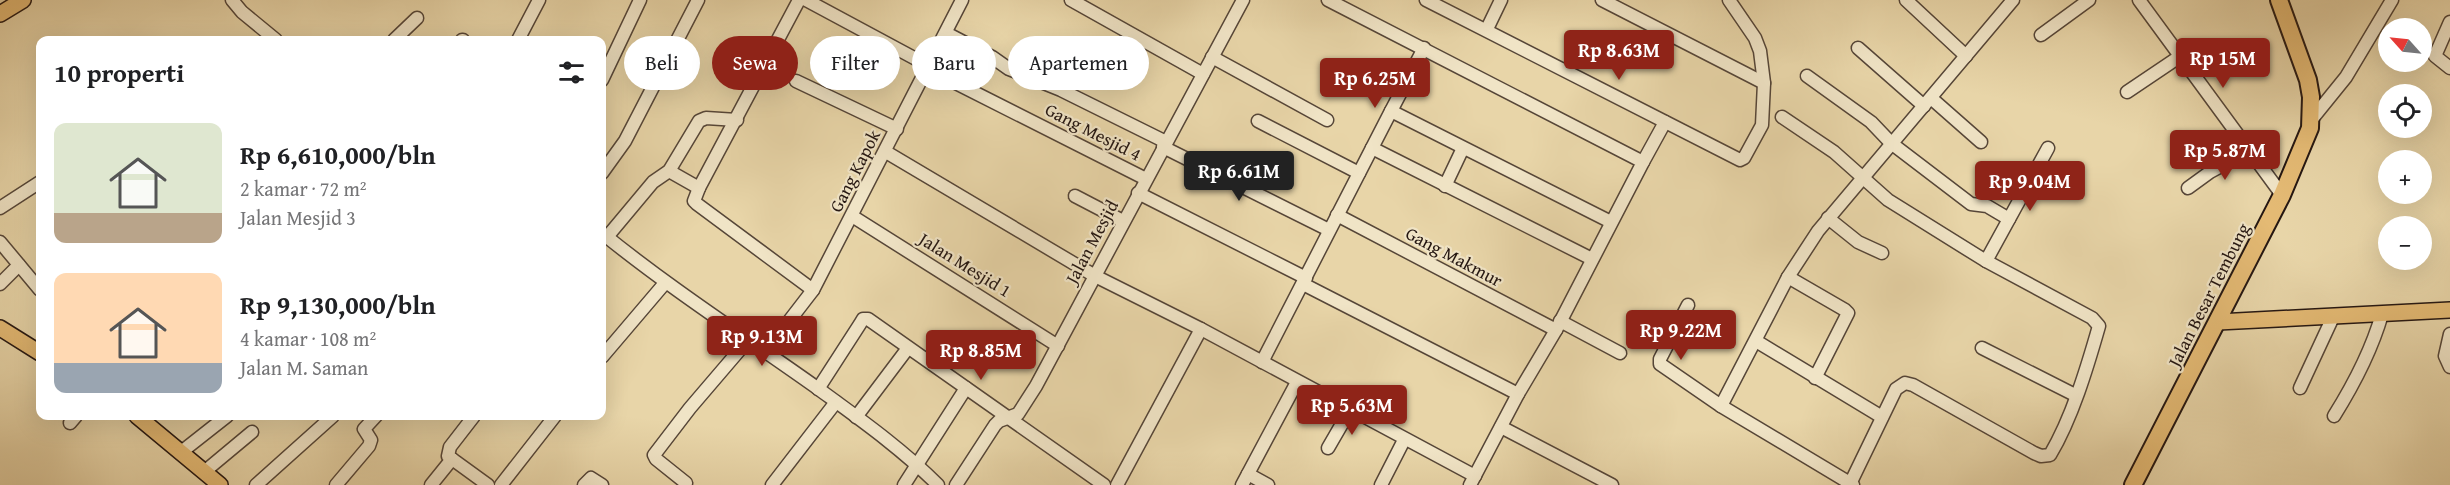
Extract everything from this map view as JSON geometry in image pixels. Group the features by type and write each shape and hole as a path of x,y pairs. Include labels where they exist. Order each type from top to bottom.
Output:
{"highway":[{"path":"2279,0 2308,80 2312,119"},
{"name":"Jalan Besar Tembung","path":"2133,485 2282,195 2302,150 2312,119"}],"main road":[{"path":"0,14 23,0"},
{"path":"2218,322 2450,310"},
{"path":"0,328 36,350"},
{"path":"142,420 220,485"}],"street":[{"path":"232,0 271,36"},
{"path":"520,36 539,0"},
{"path":"606,72 640,0"},
{"path":"606,167 625,141 698,0"},
{"path":"799,0 695,197 697,204 813,290"},
{"name":"Gang Mesjid 4","path":"807,0 824,4 912,58"},
{"name":"Gang Kapok","path":"944,36 962,0"},
{"path":"1071,0 1203,74"},
{"name":"Jalan Mesjid","path":"956,485 995,425 999,421 1018,414 1022,408 1058,346 1243,0"},
{"path":"1328,0 1643,162"},
{"path":"1426,0 1487,29 1737,160 1742,160 1762,125 1764,83 1758,44 1729,0"},
{"path":"1487,29 1501,0"},
{"path":"1602,0 1764,83"},
{"path":"1906,0 1966,56"},
{"path":"1721,406 1788,277 1828,218 2013,0"},
{"path":"2041,35 2089,0"},
{"path":"2139,0 2282,195"},
{"path":"2312,119 2346,77 2392,0"},
{"path":"398,36 417,18"},
{"path":"2450,22 2435,56 2450,68"},
{"path":"946,33 992,57 1009,69 1061,90 1329,230"},
{"path":"1262,362 1424,48"},
{"path":"1858,48 1981,142"},
{"path":"1212,57 1327,120"},
{"path":"2127,92 2179,57"},
{"path":"1807,76 1871,122 1890,143 1971,204 1988,206 2009,219"},
{"path":"798,82 897,129"},
{"name":"Gang Kapok","path":"766,351 813,290 917,90"},
{"name":"Gang Mesjid 4","path":"971,90 1146,179"},
{"path":"1391,111 1611,222"},
{"path":"1688,305 1660,358 1660,364 1721,406 1851,484 1896,389 1905,383 1909,383 2034,453 2046,456 2052,453 2065,426 2085,371 2098,323 1986,261 1888,200 1834,152 1782,117"},
{"path":"606,233 653,182 669,171 699,121 706,118 737,120"},
{"path":"1258,121 1359,172"},
{"path":"886,152 1095,276 1262,362 1404,440 1472,481 1518,394 1558,326 1665,122"},
{"path":"1371,148 1592,259"},
{"path":"1445,186 1463,148"},
{"path":"1986,261 2048,148"},
{"path":"2188,188 2210,172 2249,151"},
{"path":"669,171 699,188"},
{"path":"0,208 36,185"},
{"path":"1138,193 1518,394"},
{"path":"1075,196 1123,221"},
{"name":"Gang Makmur","path":"1336,215 1558,326 1620,353"},
{"name":"Jalan Mesjid 1","path":"852,216 1058,346"},
{"path":"1828,218 1858,242 1882,253"},
{"path":"606,237 665,283 818,388 917,465 938,485"},
{"path":"0,242 19,265 36,280"},
{"path":"0,284 19,265"},
{"path":"1788,277 1848,313 1815,378"},
{"path":"606,352 665,283"},
{"path":"2334,416 2355,379 2382,314"},
{"path":"2300,388 2333,317"},
{"path":"818,388 863,319 868,319 1104,485"},
{"path":"1117,485 1201,329"},
{"path":"2450,333 2445,356 2450,367"},
{"path":"686,483 654,455 690,408 749,339"},
{"path":"1756,341 1882,417"},
{"path":"856,417 908,348"},
{"path":"1982,348 2075,395"},
{"path":"1268,485 1245,479 1297,382"},
{"path":"904,485 966,388"},
{"path":"772,485 836,402"},
{"path":"1328,448 1350,410"},
{"path":"180,453 223,420"},
{"path":"256,485 329,420"},
{"path":"336,485 369,446 371,440 364,429 372,420"},
{"path":"471,420 450,447 448,456 475,480 488,485"},
{"path":"501,485 552,420"},
{"path":"1501,427 1605,483"},
{"path":"204,472 252,432"},
{"path":"1381,485 1404,440"},
{"path":"431,485 452,459"},
{"path":"584,485 591,478 602,485"}]}
